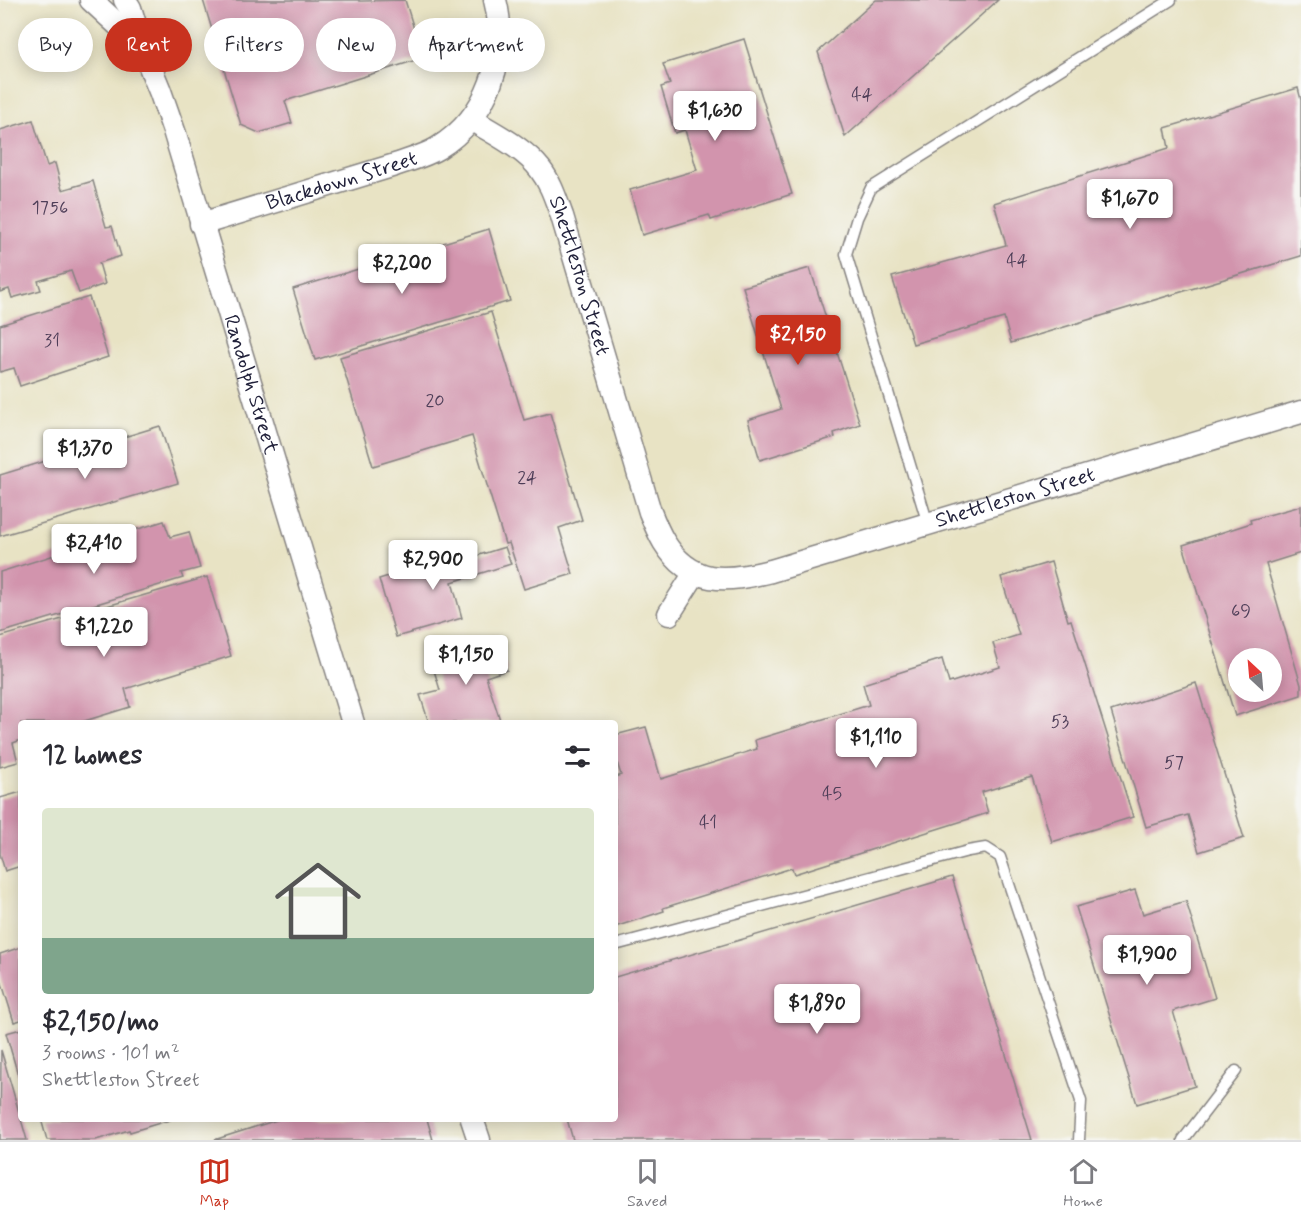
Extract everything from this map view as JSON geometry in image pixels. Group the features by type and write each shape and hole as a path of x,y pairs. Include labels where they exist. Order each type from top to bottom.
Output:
{"street":[{"name":"Randolph Street","path":"91,0 109,18"},
{"name":"Randolph Street","path":"125,0 133,18"},
{"path":"471,119 491,85 498,57 500,29 495,0"},
{"name":"Randolph Street","path":"152,72 160,90 352,720"},
{"name":"Blackdown Street","path":"201,224 416,158 437,148 454,136 471,119"},
{"name":"Shettleston Street","path":"471,119 526,156 539,168 554,193 650,512 664,542 681,564 694,573 715,579 744,578 771,571 1301,412"},
{"path":"669,614 694,573"},
{"path":"473,1122 478,1140"}],"lane":[{"path":"928,524 846,254 856,218 871,188 1171,0"},
{"path":"618,944 986,848 1000,858 1081,1101 1079,1140"},
{"path":"1183,1140 1236,1071"}],"building":[{"path":"203,0 405,0 411,18 408,18 408,63 396,66 396,18 316,18 316,72 378,72 285,101 292,123 259,133 241,125 225,72 304,72 304,18 208,18"},
{"path":"876,0 998,0 845,137 818,52"},
{"path":"744,39 792,194 711,220 709,215 642,235 630,190 697,170 685,130 675,133 661,87 670,84 663,64"},
{"path":"1298,88 1301,100 1301,256 1011,343 1004,318 913,344 892,277 1006,245 994,203 1169,148 1165,128"},
{"path":"33,120 47,166 55,163 62,190 93,181 106,227 112,226 121,256 99,263 105,284 79,293 71,271 38,281 41,290 12,298 9,289 0,292 0,130"},
{"path":"489,229 510,301 315,360 293,289"},
{"path":"810,268 860,424 834,433 835,437 760,460 748,420 781,409 743,287"},
{"path":"89,297 108,357 20,386 14,368 0,372 0,325"},
{"path":"491,312 524,420 550,413 582,520 559,528 573,574 524,589 509,543 505,544 472,436 373,466 340,357"},
{"path":"160,426 178,483 0,536 0,475"},
{"path":"1301,506 1301,553 1266,564 1301,685 1301,695 1282,701 1282,648 1228,648 1228,693 1183,545 1251,523 1250,520"},
{"path":"164,521 170,537 189,532 200,568 181,573 183,578 0,633 0,572"},
{"path":"505,547 511,564 452,582 462,618 396,637 379,579 446,558 447,565"},
{"path":"1051,562 1068,621 1071,620 1133,817 1052,842 1032,777 982,792 988,813 794,874 792,868 663,908 664,911 618,926 618,776 621,775 618,766 618,734 646,727 661,779 757,749 755,740 869,705 863,684 942,659 949,683 1000,667 993,643 1019,635 1001,577"},
{"path":"207,577 231,656 125,689 130,707 88,720 18,720 18,741 13,743 18,762 0,767 0,637"},
{"path":"496,636 507,670 486,677 500,720 428,720 420,695 440,690 433,667 454,661 452,650"},
{"path":"1196,683 1244,838 1199,852 1188,815 1146,827 1111,711"},
{"path":"1231,702 1279,702 1235,716"},
{"path":"18,793 18,867 5,871 0,854 0,798"},
{"path":"952,877 1032,1140 573,1140 568,1122 618,1122 618,976"},
{"path":"1135,890 1143,914 1186,901 1215,998 1173,1011 1195,1086 1137,1104 1076,907"},
{"path":"18,948 18,1021 14,1022 0,977 0,954"},
{"path":"18,1030 18,1075 6,1033"},
{"path":"1,1050 18,1109 18,1122 22,1122 27,1140 0,1140"},
{"path":"42,1122 163,1122 96,1140 47,1140"},
{"path":"271,1122 428,1122 433,1140 214,1140"}]}
